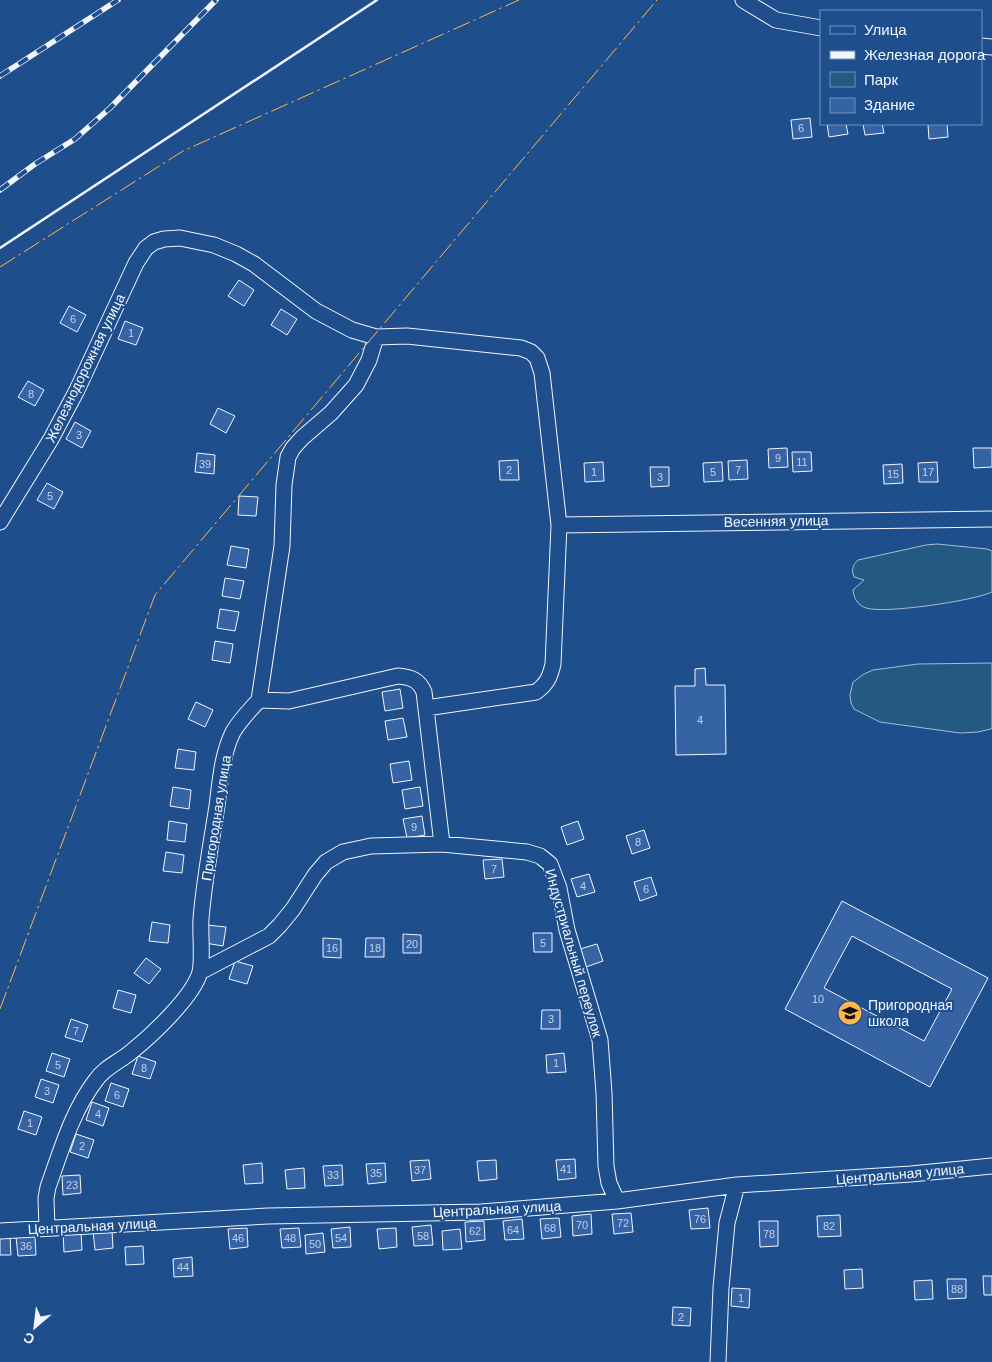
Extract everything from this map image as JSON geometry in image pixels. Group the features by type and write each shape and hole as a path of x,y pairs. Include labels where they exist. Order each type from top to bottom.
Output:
{"street":[{"path":"743,0 776,20 820,28"},
{"name":"Железнодорожная улица","path":"0,522 51,438 77,390 136,263 146,248 154,242 180,238 214,245 236,254 260,268 316,311 346,327 376,337"},
{"path":"426,708 536,692 545,685 550,676 553,664 559,525 542,373 537,358 531,352 520,348 407,336 376,337 369,360 356,385 331,413 302,438 293,448 288,458 284,485 282,546 259,700 289,701 398,676 408,676 421,685 424,692 442,844"},
{"name":"Весенняя улица","path":"559,525 992,519"},
{"name":"Пригородная улица","path":"47,1228 46,1198 48,1188 79,1107 86,1094 105,1070 130,1053 161,1025 178,1006 200,972 201,920 221,778 233,733 259,700"},
{"name":"Индустриальный переулок","path":"200,972 269,936 294,908 315,875 326,862 343,852 371,846 442,844 527,852 540,856 550,864 559,888 567,930 600,1040 606,1166 609,1183 616,1201"},
{"name":"Центральная улица","path":"0,1231 268,1216 481,1212 616,1201 737,1185 901,1175 992,1166"},
{"path":"718,1362 721,1288 727,1222 737,1185"}],"green space":[{"path":"937,544 992,551 992,592 949,603 909,608 866,608 856,601 853,590 864,580 854,577 853,574 853,567 858,560"},
{"path":"992,663 991,729 960,733 880,722 854,709 851,703 850,695 853,682 873,670 918,664"}],"building":[{"path":"810,118 812,137 793,139 791,120"},
{"path":"827,125 846,125 848,134 829,137"},
{"path":"863,125 882,125 884,133 865,135"},
{"path":"928,125 947,125 948,137 929,139"},
{"path":"239,280 254,290 244,306 228,296"},
{"path":"69,306 86,315 77,332 60,323"},
{"path":"281,309 297,319 287,335 271,325"},
{"path":"125,321 143,328 136,345 118,339"},
{"path":"28,381 44,390 35,406 18,397"},
{"path":"218,408 235,416 226,433 210,424"},
{"path":"75,422 91,431 82,448 66,439"},
{"path":"787,448 788,467 769,468 768,449"},
{"path":"973,448 992,448 992,467 974,468"},
{"path":"792,452 811,452 812,471 793,472"},
{"path":"197,453 215,455 214,474 195,472"},
{"path":"518,460 519,480 500,480 499,461"},
{"path":"747,460 748,479 729,480 728,461"},
{"path":"603,462 604,481 585,482 584,463"},
{"path":"722,462 723,481 704,482 703,463"},
{"path":"937,462 938,482 919,482 918,463"},
{"path":"902,464 903,483 884,484 883,465"},
{"path":"650,467 669,467 669,486 651,487"},
{"path":"47,483 63,492 54,509 37,500"},
{"path":"239,496 258,497 256,516 238,515"},
{"path":"231,546 249,549 246,568 227,565"},
{"path":"225,578 244,581 240,599 222,596"},
{"path":"220,609 239,612 235,631 217,628"},
{"path":"215,641 233,644 230,663 212,660"},
{"path":"705,668 706,685 725,685 726,754 676,755 675,686 695,686 695,669"},
{"path":"400,689 403,708 385,711 382,692"},
{"path":"196,702 213,710 205,727 188,719"},
{"path":"403,718 407,737 388,740 385,721"},
{"path":"178,749 196,752 194,770 175,768"},
{"path":"409,761 412,780 393,783 390,764"},
{"path":"173,787 191,790 189,809 170,806"},
{"path":"420,787 423,806 405,809 402,790"},
{"path":"422,816 425,835 407,838 403,819"},
{"path":"169,821 187,824 185,842 167,840"},
{"path":"578,821 584,839 567,845 561,827"},
{"path":"644,830 650,848 632,854 626,836"},
{"path":"166,852 184,855 182,873 163,871"},
{"path":"502,859 504,877 485,879 483,860"},
{"path":"589,874 595,892 577,897 571,879"},
{"path":"651,877 657,895 640,901 634,882"},
{"path":"842,901 988,978 930,1087 785,1009","holes":["852,936 952,989 924,1041 824,988"]},
{"path":"152,922 170,925 168,943 149,941"},
{"path":"207,925 226,927 223,946 205,943"},
{"path":"533,933 552,933 552,952 534,952"},
{"path":"403,934 421,935 421,953 403,953"},
{"path":"323,938 341,939 341,958 323,957"},
{"path":"366,938 384,938 384,957 365,957"},
{"path":"597,944 603,961 586,967 580,949"},
{"path":"146,958 161,969 149,984 134,973"},
{"path":"235,961 253,966 247,984 229,979"},
{"path":"118,990 136,995 131,1013 113,1008"},
{"path":"542,1010 560,1010 560,1029 541,1029"},
{"path":"71,1019 88,1025 82,1042 65,1037"},
{"path":"52,1053 70,1059 64,1077 46,1071"},
{"path":"564,1053 566,1072 547,1073 546,1055"},
{"path":"138,1056 156,1062 150,1079 132,1074"},
{"path":"41,1079 59,1085 53,1103 35,1097"},
{"path":"111,1083 129,1089 123,1107 105,1101"},
{"path":"92,1102 109,1108 103,1126 86,1120"},
{"path":"24,1111 42,1117 36,1135 18,1129"},
{"path":"76,1134 94,1140 88,1158 70,1152"},
{"path":"575,1159 576,1178 558,1180 556,1160"},
{"path":"429,1160 431,1179 412,1181 410,1161"},
{"path":"496,1160 497,1179 479,1181 477,1161"},
{"path":"262,1163 263,1183 245,1184 243,1165"},
{"path":"385,1163 386,1182 368,1184 366,1164"},
{"path":"342,1165 343,1185 325,1186 323,1166"},
{"path":"304,1168 305,1188 287,1189 285,1170"},
{"path":"80,1175 81,1193 63,1195 62,1176"},
{"path":"708,1208 710,1228 691,1229 689,1210"},
{"path":"631,1213 633,1232 614,1234 612,1214"},
{"path":"591,1214 592,1234 573,1236 572,1216"},
{"path":"840,1215 841,1236 818,1237 817,1216"},
{"path":"559,1218 561,1237 542,1239 540,1219"},
{"path":"522,1219 524,1239 505,1240 503,1221"},
{"path":"484,1221 485,1240 466,1242 465,1222"},
{"path":"759,1221 778,1221 778,1246 760,1247"},
{"path":"431,1225 433,1245 414,1246 412,1227"},
{"path":"350,1227 351,1247 333,1248 331,1229"},
{"path":"247,1228 248,1247 230,1249 228,1229"},
{"path":"299,1228 301,1247 282,1248 280,1229"},
{"path":"396,1228 397,1247 379,1249 377,1229"},
{"path":"460,1229 462,1249 443,1250 442,1231"},
{"path":"112,1230 113,1248 95,1250 93,1231"},
{"path":"81,1232 82,1250 64,1252 63,1233"},
{"path":"323,1233 325,1252 306,1254 305,1235"},
{"path":"10,1236 11,1255 0,1255 0,1237"},
{"path":"35,1236 36,1255 18,1256 16,1237"},
{"path":"143,1246 144,1264 126,1265 125,1247"},
{"path":"192,1257 193,1276 174,1277 173,1259"},
{"path":"862,1269 863,1288 845,1289 844,1270"},
{"path":"983,1276 992,1276 992,1295 984,1295"},
{"path":"947,1279 966,1279 966,1298 948,1299"},
{"path":"932,1280 933,1299 915,1300 914,1281"},
{"path":"732,1288 750,1289 749,1308 731,1306"},
{"path":"673,1307 691,1308 690,1326 672,1325"}],"railway":[{"path":"0,76 118,0"},
{"path":"0,190 35,164 75,139 110,108 216,0"}],"wall":[{"path":"0,248 377,0"}],"power":[{"path":"0,267 183,151 519,0"},
{"path":"0,1009 155,595 657,0"}],"place":[{"name":"Пригородная школа","path":"850,1013"}]}
